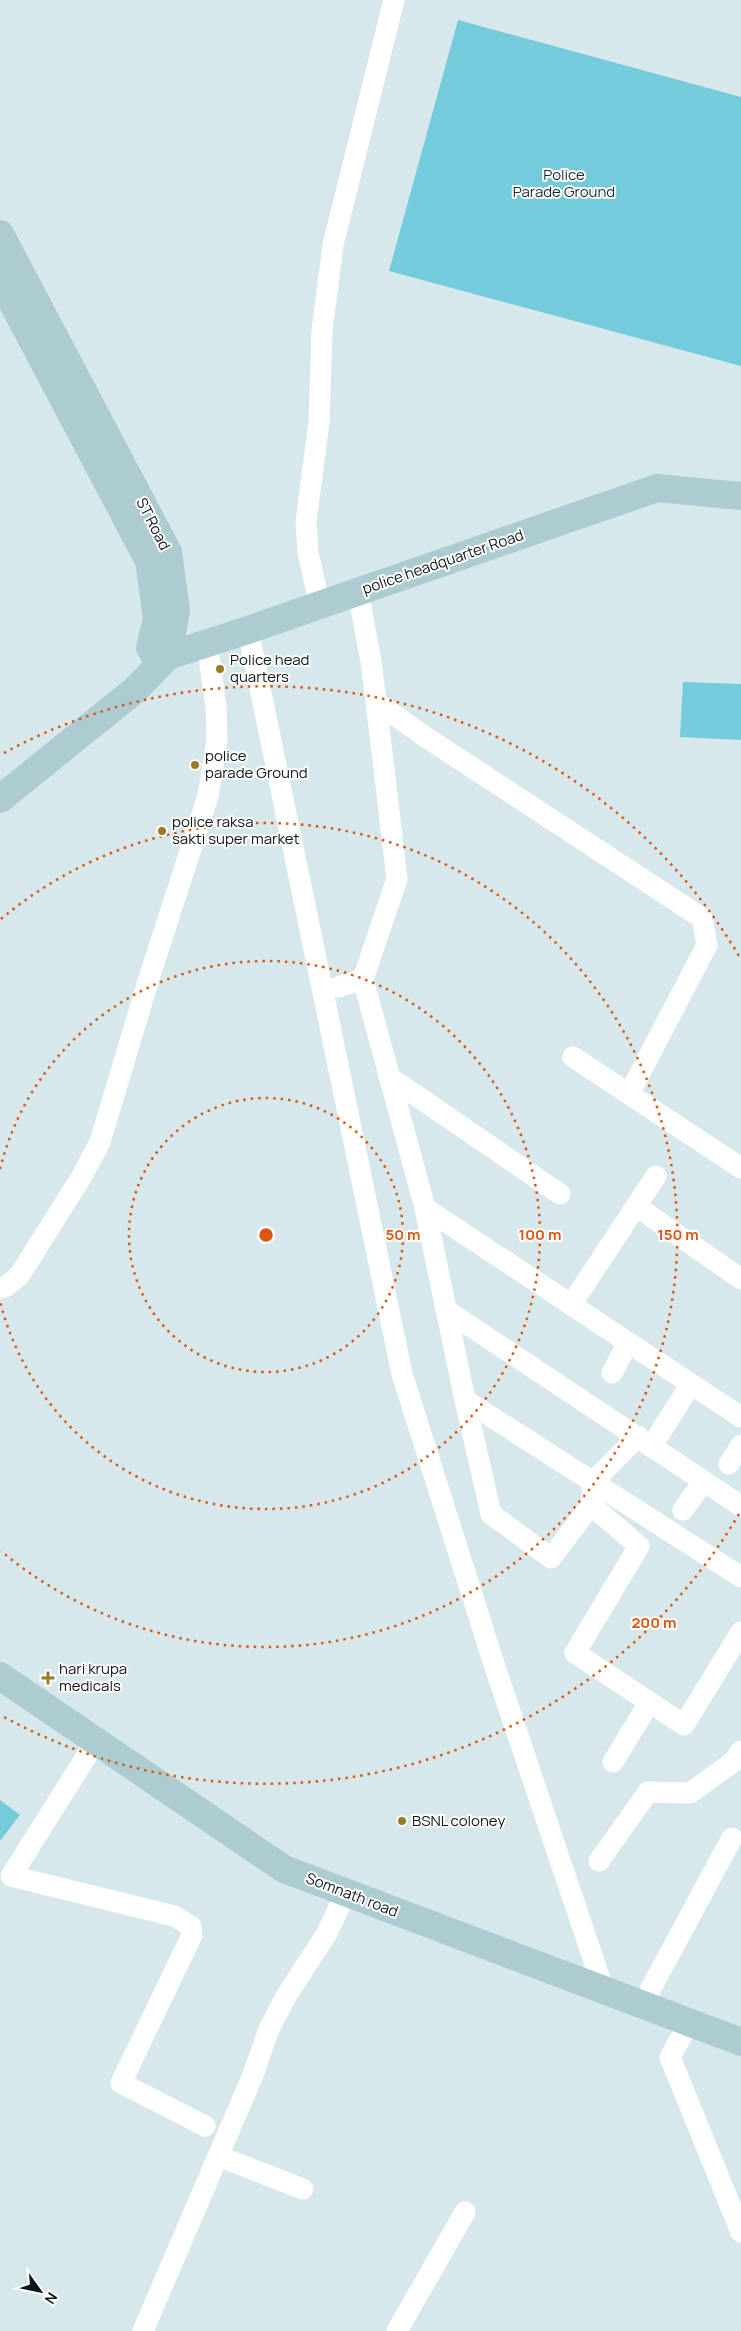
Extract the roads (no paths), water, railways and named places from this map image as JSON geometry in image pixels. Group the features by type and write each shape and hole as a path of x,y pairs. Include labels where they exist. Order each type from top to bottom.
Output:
{"street":[{"path":"320,605 308,553 306,522 319,422 324,321 333,244 394,0"},
{"name":"ST Road","path":"0,234 168,552 176,610 158,654 124,685 0,780"},
{"name":"ST Road","path":"0,279 149,561 157,619 158,654"},
{"name":"police headquarter Road","path":"158,654 207,643 248,630 657,488 741,496"},
{"path":"358,592 371,661 397,878 363,979 425,1208 490,1514 551,1558 591,1504 593,1482 644,1442 691,1384"},
{"path":"248,630 402,1374 494,1664 604,1991"},
{"path":"2,1286 19,1276 82,1176 100,1142 150,975 208,796 217,741 216,707 207,643"},
{"path":"0,799 135,690 158,654"},
{"path":"376,702 424,736 702,918 707,945 629,1094"},
{"path":"338,987 363,979"},
{"path":"573,1056 741,1168"},
{"path":"389,1077 560,1194"},
{"path":"571,1305 656,1176"},
{"path":"636,1206 741,1279"},
{"path":"425,1208 741,1417"},
{"path":"446,1310 741,1506"},
{"path":"612,1373 628,1343"},
{"path":"465,1400 741,1577"},
{"path":"729,1464 741,1445"},
{"path":"682,1510 704,1481"},
{"path":"591,1504 639,1546 575,1653 684,1725 741,1632"},
{"name":"Somnath road","path":"0,1676 284,1869 741,2042"},
{"path":"613,1762 649,1703"},
{"path":"96,1741 11,1876 174,1916 191,1926 192,1935 120,2083 206,2126"},
{"path":"599,1861 648,1792 690,1793 733,1762 741,1751"},
{"path":"642,2005 732,1838"},
{"path":"143,2331 253,2075 270,2029 285,1998 327,1933 346,1892"},
{"path":"689,2023 670,2057 741,2232"},
{"path":"218,2156 303,2190"},
{"path":"397,2331 466,2212"}],"place":[{"name":"Police head quarters","path":"220,669"},
{"name":"police parade Ground","path":"195,765"},
{"name":"police raksa sakti super market","path":"162,831"},
{"name":"hari krupa medicals","path":"48,1678"},
{"name":"BSNL coloney","path":"402,1821"}],"park label":[{"name":"Police Parade Ground","path":"564,184"}]}
